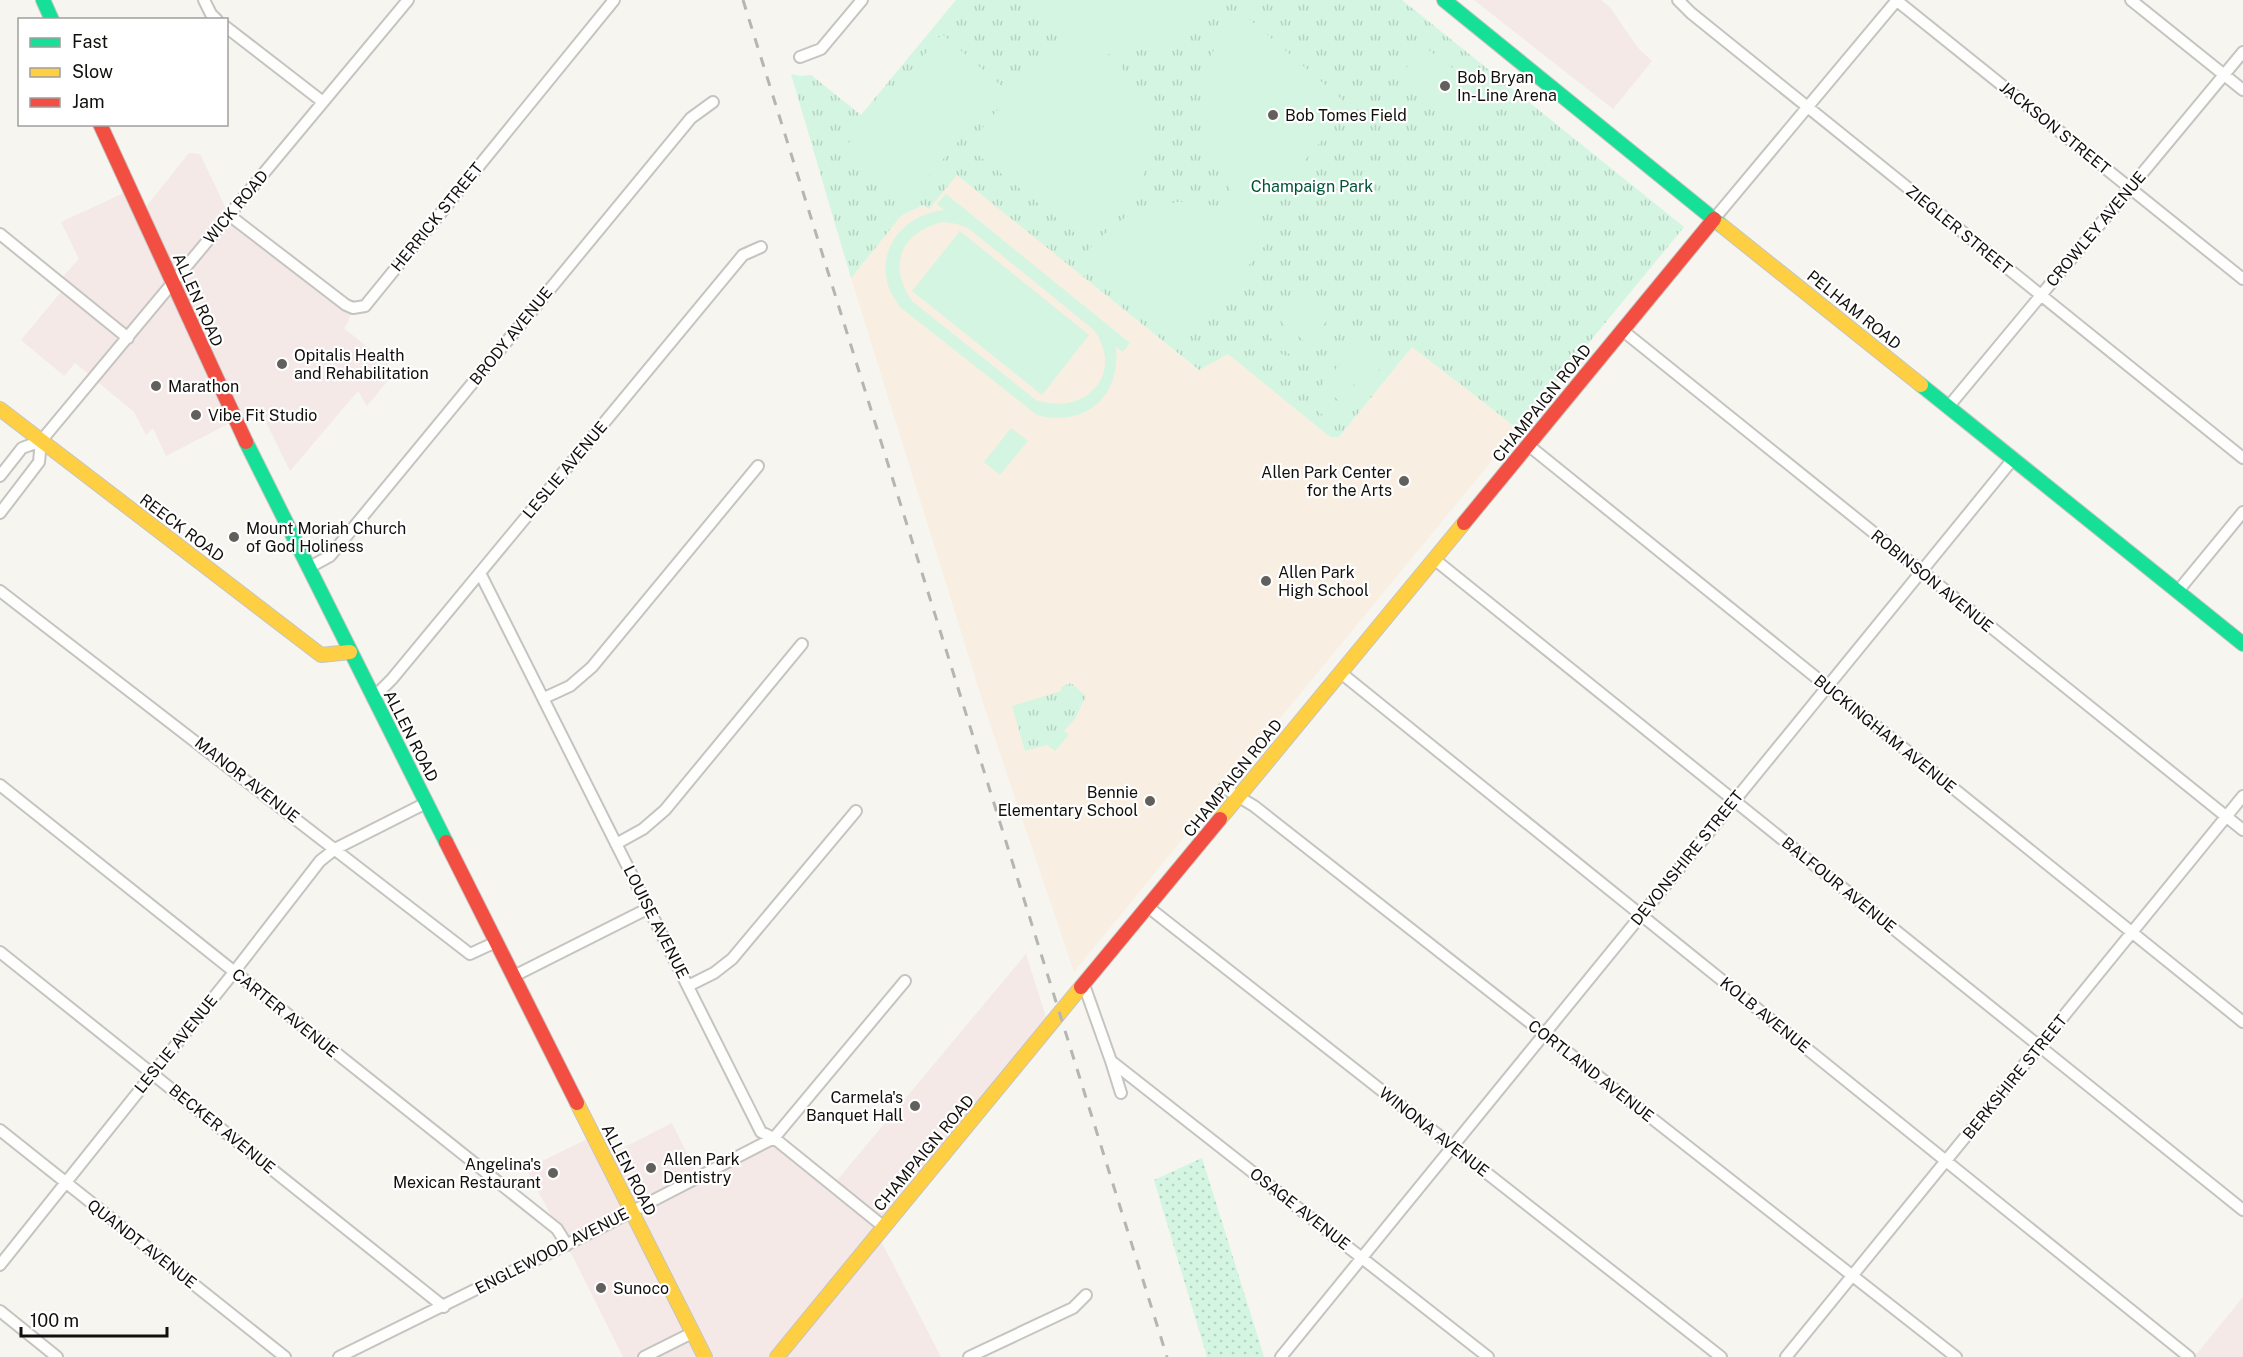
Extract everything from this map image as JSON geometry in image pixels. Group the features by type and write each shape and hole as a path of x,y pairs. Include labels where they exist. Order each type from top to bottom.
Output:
{"main road":[{"path":"43,0 51,18"},
{"name":"PELHAM ROAD","path":"1444,0 2243,644"},
{"name":"ALLEN ROAD","path":"101,126 228,405 705,1357"},
{"name":"CHAMPAIGN ROAD","path":"777,1357 1714,219"},
{"name":"REECK ROAD","path":"0,409 321,655 350,652"}],"street":[{"name":"WICK ROAD","path":"0,476 22,448 41,441 408,0"},
{"name":"HERRICK STREET","path":"229,215 346,305 353,308 364,306 614,0"},
{"path":"800,57 821,49 862,0"},
{"name":"ZIEGLER STREET","path":"1678,0 1807,108 2243,458"},
{"path":"1714,219 1896,0"},
{"name":"JACKSON STREET","path":"1896,0 2243,279"},
{"path":"2132,0 2243,90"},
{"path":"205,1 215,18"},
{"path":"228,29 323,102"},
{"name":"CROWLEY AVENUE","path":"1949,406 2243,52"},
{"name":"BRODY AVENUE","path":"308,568 330,556 691,118 713,102"},
{"path":"0,234 128,338"},
{"name":"LESLIE AVENUE","path":"373,698 392,679 743,255 761,247"},
{"name":"ROBINSON AVENUE","path":"1622,330 2243,830"},
{"name":"WICK ROAD","path":"0,513 39,462 41,441"},
{"name":"BUCKINGHAM AVENUE","path":"1528,446 2243,1022"},
{"name":"DEVONSHIRE STREET","path":"1281,1357 2013,459"},
{"path":"544,698 570,686 592,667 758,466"},
{"path":"2178,591 2243,512"},
{"name":"BALFOUR AVENUE","path":"1434,559 2243,1210"},
{"name":"LOUISE AVENUE","path":"480,573 761,1132 774,1138 884,1227"},
{"name":"MANOR AVENUE","path":"0,591 470,954 496,942"},
{"path":"616,844 643,829 665,810 802,644"},
{"name":"KOLB AVENUE","path":"1341,673 2189,1357"},
{"name":"CARTER AVENUE","path":"0,785 557,1229 567,1245"},
{"name":"CORTLAND AVENUE","path":"1224,788 1254,806 1956,1357"},
{"name":"BERKSHIRE STREET","path":"1786,1357 2243,796"},
{"name":"LESLIE AVENUE","path":"0,1264 320,861 335,849 426,803"},
{"path":"688,986 714,973 732,958 856,811"},
{"name":"WINONA AVENUE","path":"1148,907 1721,1357"},
{"path":"514,976 649,908"},
{"name":"BECKER AVENUE","path":"0,952 444,1307"},
{"name":"ENGLEWOOD AVENUE","path":"339,1357 444,1307 774,1138 905,981"},
{"path":"1084,984 1111,1060 1120,1093"},
{"name":"OSAGE AVENUE","path":"1111,1060 1488,1357"},
{"name":"QUANDT AVENUE","path":"0,1130 285,1357"},
{"path":"969,1357 1073,1308 1086,1295"},
{"path":"0,1311 57,1357"},
{"path":"644,1357 692,1333"}],"shaded area":[{"path":"1474,0 1601,0 1610,7 1638,48 1652,61 1613,109"},
{"path":"189,153 200,154 229,215 353,308 344,328 396,371 367,406 358,391 290,471 259,408 166,456 153,428 146,435 134,412 75,363 64,376 21,340 65,287 59,281 79,259 61,222 130,190 141,213"},
{"path":"957,174 1198,370 1228,354 1330,437 1339,437 1412,347 1518,429 1231,778 1227,779 1229,782 1074,972 985,709 851,278 901,216 923,205 929,209"},
{"path":"1026,954 1049,1027 878,1235 941,1357 623,1357 526,1169 593,1136 605,1157 672,1123 698,1176 774,1138 833,1185"},
{"path":"2243,1297 2243,1357 2194,1357"}],"green space":[{"name":"Champaign Park","path":"956,0 1402,0 1684,227 1518,429 1412,347 1339,437 1330,437 1228,354 1199,370 957,175 929,209 923,205 901,216 851,278 791,74 811,75 861,115"},
{"path":"1022,0 1213,0 1218,4 1194,27 1169,42 1125,53 1108,54 1135,85 1145,108 1150,130 1150,152 1135,194 1121,212 1084,240 972,150 970,143 1063,32 1034,13"},
{"name":"Bob Tomes Field","path":"1241,12 1346,103 1347,111 1256,217 1239,201 1213,162 1205,141 1201,118 1201,96 1205,73 1214,50 1226,30"},
{"path":"942,34 1004,88 908,200 846,146"},
{"name":"Bob Bryan In-Line Arena","path":"1426,48 1484,92 1485,102 1469,122 1460,123 1406,80 1407,66"},
{"path":"946,194 1130,343 1123,352 1116,347 1113,381 1106,394 1096,405 1070,417 1054,418 1037,415 900,307 890,291 886,276 889,249 905,227 916,219 944,210 937,204","holes":["943,222 968,228 1094,330 1102,346 1105,362 1102,376 1095,388 1084,397 1071,402 1054,404 1036,400 912,301 904,288 900,275 902,252 908,242 929,227"]},
{"path":"1177,202 1206,204 1228,211 1238,215 1271,238 1191,335 1182,335 1082,256 1114,225 1134,212"},
{"path":"960,231 1089,335 1042,395 912,291"},
{"path":"1304,294 1331,316 1321,328 1294,306"},
{"path":"1291,309 1318,331 1308,344 1281,322"},
{"path":"1279,325 1306,347 1295,359 1269,337"},
{"path":"1358,340 1385,362 1375,375 1348,353"},
{"path":"1266,341 1293,363 1282,375 1256,353"},
{"path":"1345,357 1372,379 1362,391 1335,370"},
{"path":"1331,373 1358,395 1348,408 1321,386"},
{"path":"1318,390 1345,412 1335,425 1308,403"},
{"path":"1011,428 1028,441 1000,475 984,462"},
{"path":"1071,683 1086,696 1075,719 1064,731 1069,735 1055,751 1047,745 1025,751 1012,706 1061,691 1061,687"},
{"path":"1202,1158 1264,1357 1207,1357 1154,1180"}],"railway":[{"path":"743,0 1167,1357"}],"traffic: fast":[{"path":"43,0 51,18"},
{"path":"1444,0 1721,225"},
{"path":"1921,385 2243,644"},
{"path":"246,442 446,842"}],"traffic: slow":[{"path":"1721,225 1921,385"},
{"path":"0,409 321,655 350,652"},
{"path":"1220,819 1464,523"},
{"path":"777,1357 1081,987"},
{"path":"577,1103 705,1357"}],"traffic: jam":[{"path":"101,126 246,442"},
{"path":"1464,523 1714,219"},
{"path":"1081,987 1220,819"},
{"path":"446,842 577,1103"}],"place":[{"name":"Bob Bryan In-Line Arena","path":"1445,86"},
{"name":"Bob Tomes Field","path":"1273,115"},
{"name":"Opitalis Health and Rehabilitation","path":"282,364"},
{"name":"Marathon","path":"156,386"},
{"name":"Vibe Fit Studio","path":"196,415"},
{"name":"Allen Park Center for the Arts","path":"1404,481"},
{"name":"Mount Moriah Church of God Holiness","path":"234,537"},
{"name":"Allen Park High School","path":"1266,581"},
{"name":"Bennie Elementary School","path":"1150,801"},
{"name":"Carmela's Banquet Hall","path":"915,1106"},
{"name":"Allen Park Dentistry","path":"651,1168"},
{"name":"Angelina's Mexican Restaurant","path":"553,1173"},
{"name":"Sunoco","path":"601,1288"}]}
